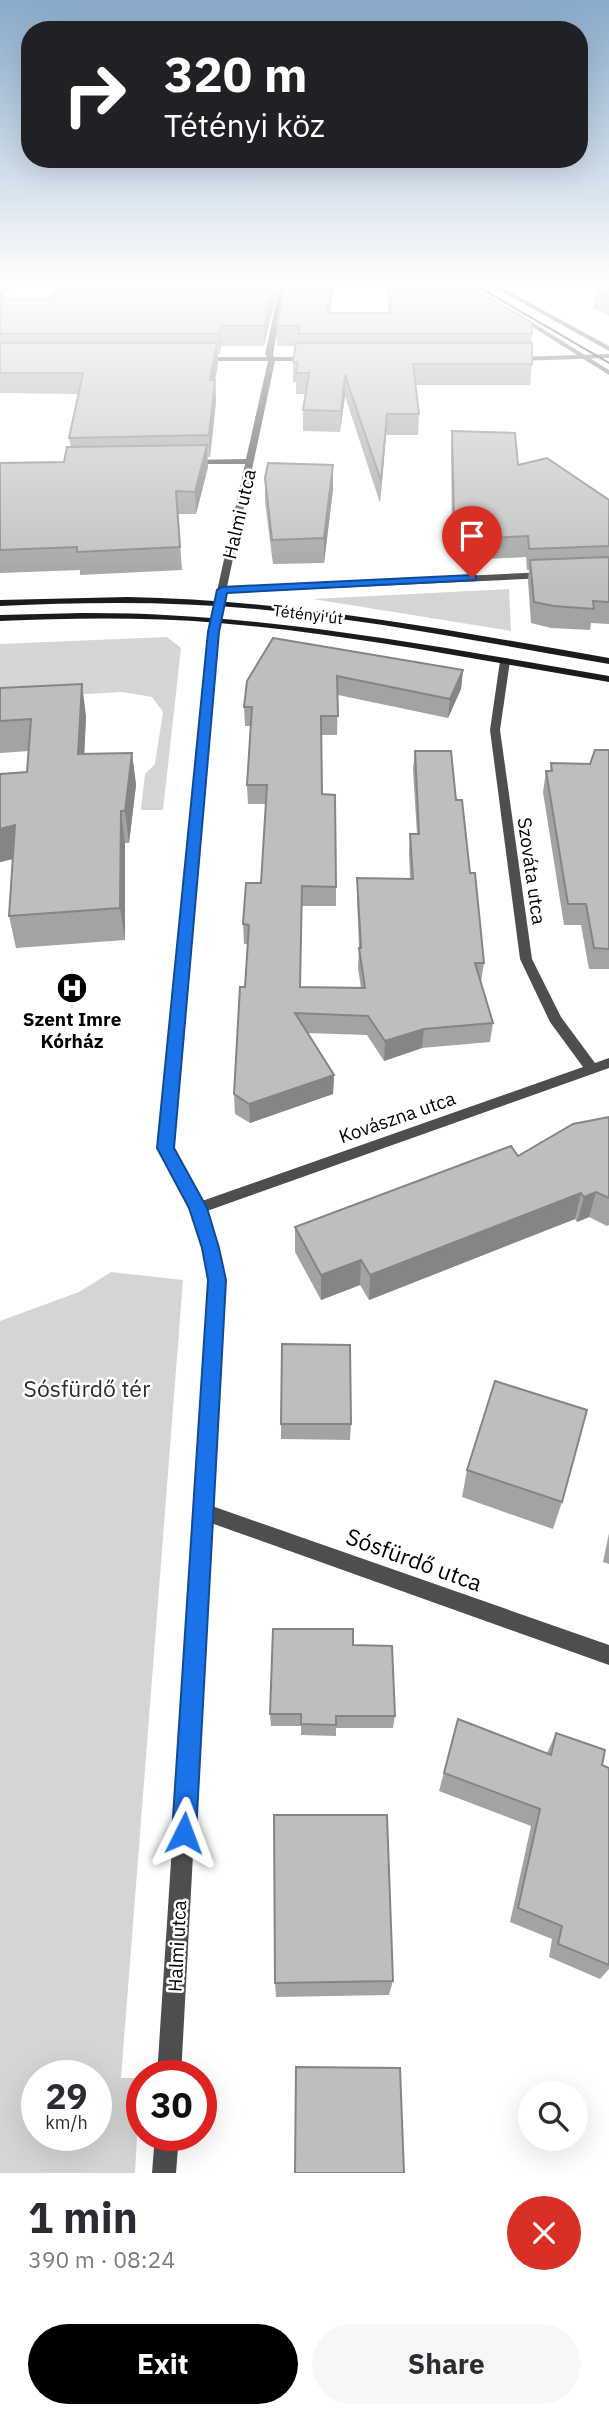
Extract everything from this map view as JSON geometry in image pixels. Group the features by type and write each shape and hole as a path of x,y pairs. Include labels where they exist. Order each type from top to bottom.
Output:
{"main road":[{"name":"Tétényi út","path":"0,603 115,600 220,604 384,623 609,661"},
{"name":"Tétényi út","path":"0,618 98,615 217,620 351,635 609,679"}],"street":[{"name":"Halmi utca","path":"170,2060 217,1280 211,1248 198,1208 165,1148 217,620 266,386"},
{"path":"175,462 251,461"},
{"path":"222,590 554,574"},
{"name":"Szováta utca","path":"505,661 495,730 526,959 555,1020 592,1069"},
{"name":"Kovászna utca","path":"198,1208 609,1063"},
{"name":"Sósfürdő utca","path":"203,1511 609,1655"},
{"path":"164,2173 166,2151"}],"green space":[{"path":"509,589 511,631 313,599"},
{"path":"167,637 181,648 163,810 141,810 145,774 155,764 163,712 152,697 122,692 0,699 0,644"},
{"name":"Sósfürdő tér","path":"111,1272 183,1280 121,2078 126,2078 126,2151 136,2151 135,2173 0,2173 0,1321 79,1292"}],"building":[{"path":"80,386 214,386 209,435 69,438"},
{"path":"307,386 344,386 341,411 303,410"},
{"path":"349,386 416,386 419,414 387,414 381,481"},
{"path":"452,431 515,433 518,465 547,458 609,500 609,546 529,549 528,536 462,537 454,516"},
{"path":"207,445 195,492 176,491 180,547 77,552 77,547 0,550 0,463 64,462 67,447"},
{"path":"268,463 333,465 324,538 272,540 265,478"},
{"path":"609,557 609,602 593,601 594,609 534,602 530,560"},
{"path":"273,638 463,670 450,699 337,676 338,716 321,716 322,794 335,795 336,887 302,886 300,987 365,988 359,948 357,878 413,879 410,834 419,834 415,751 451,751 456,800 462,800 470,873 475,873 484,963 475,963 493,1023 424,1029 385,1041 368,1016 295,1013 334,1075 249,1104 234,1094 240,987 245,987 249,925 243,924 246,883 261,883 267,785 247,785 252,707 244,707 247,681"},
{"path":"82,684 78,754 132,753 125,811 121,811 120,908 9,916 15,825 0,829 0,774 27,772 31,719 0,721 0,688"},
{"path":"595,750 609,750 609,949 594,948 586,904 568,904 546,771 552,771 551,763 590,764"},
{"path":"609,1117 609,1198 596,1192 584,1197 581,1193 370,1275 361,1260 321,1275 295,1227 511,1146 518,1156 573,1124"},
{"path":"282,1344 350,1345 351,1424 281,1424"},
{"path":"495,1381 587,1410 562,1502 467,1470"},
{"path":"273,1629 353,1629 353,1645 392,1646 395,1716 336,1716 336,1725 301,1724 301,1714 270,1714"},
{"path":"458,1719 551,1755 556,1733 605,1750 602,1765 609,1768 609,1965 558,1944 562,1926 518,1908 540,1809 444,1773"},
{"path":"274,1815 387,1815 393,1981 275,1983"},
{"path":"296,2067 400,2068 404,2173 295,2173"}],"place":[{"name":"Szent Imre Kórház","path":"72,988"}],"route":[{"path":"184,1833 217,1280 211,1248 198,1208 165,1148 213,632 222,590 472,578"}]}
